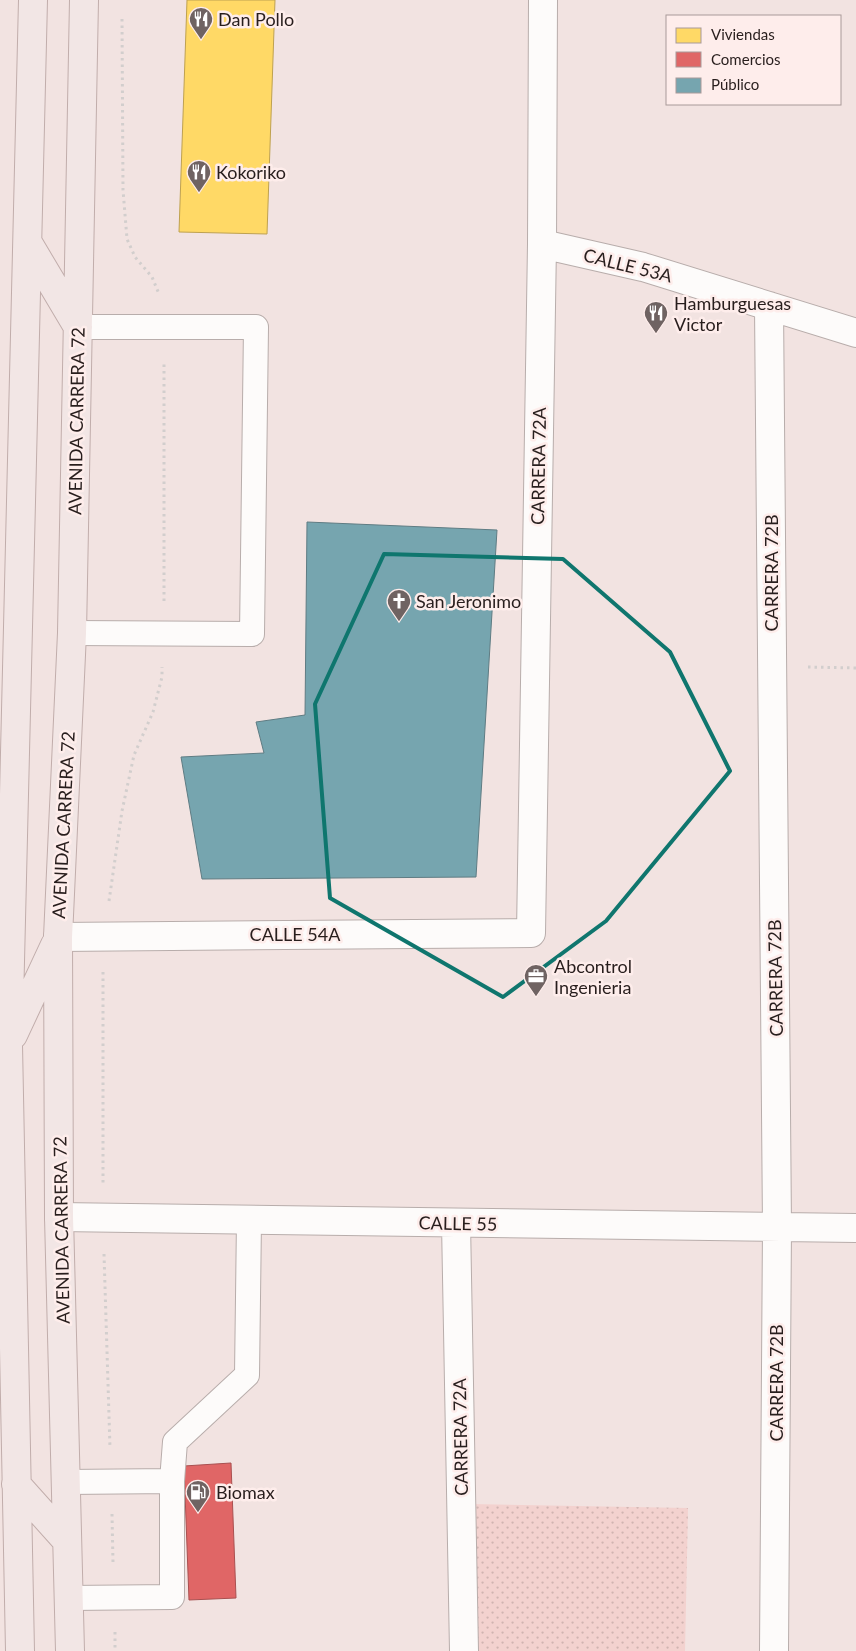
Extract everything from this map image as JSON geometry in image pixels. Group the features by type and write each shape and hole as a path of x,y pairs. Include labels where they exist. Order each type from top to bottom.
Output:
{"highway":[{"path":"20,1651 8,1045 33,0"},
{"name":"AVENIDA CARRERA 72","path":"70,1651 59,1217 58,937 72,632 84,0"},
{"path":"28,243 78,327"},
{"path":"8,1045 58,937"},
{"path":"16,1484 67,1541"}],"street":[{"name":"CARRERA 72A","path":"531,932 542,244 543,0"},
{"name":"CALLE 53A","path":"542,244 644,268 856,334"},
{"name":"CARRERA 72B","path":"769,306 777,1227 774,1651"},
{"name":"CALLE 54A","path":"58,937 531,932"},
{"name":"CALLE 55","path":"59,1217 856,1228"},
{"name":"CARRERA 72A","path":"456,1223 464,1651"}],"lane":[{"path":"72,632 252,634 256,328 78,327"},
{"path":"69,1598 172,1597 172,1481 176,1442 247,1374 249,1220"},
{"path":"66,1482 172,1481"}],"path":[{"path":"115,1651 112,1482 103,1218 103,936 122,810 134,755 153,712 162,677 164,633 164,310 152,277 136,256 127,239 123,190 122,10"},
{"path":"772,666 856,668"}],"highlighted area":[{"path":"384,554 563,559 670,652 730,771 606,921 503,997 330,898 315,704"}],"shaded area":[{"path":"470,1504 688,1508 685,1651 467,1651"}],"building: Viviendas":[{"path":"187,0 275,0 267,234 179,232"}],"building: Comercios":[{"path":"231,1463 236,1598 189,1600 184,1466"}],"building: Público":[{"name":"San Jeronimo","path":"307,522 497,530 476,877 202,879 181,757 264,753 256,722 305,715"}],"place":[{"name":"Dan Pollo","path":"201,40"},
{"name":"Kokoriko","path":"199,193"},
{"name":"Hamburguesas Victor","path":"656,334"},
{"name":"San Jeronimo","path":"399,622"},
{"name":"Abcontrol Ingenieria","path":"536,997"},
{"name":"Biomax","path":"198,1513"}]}
